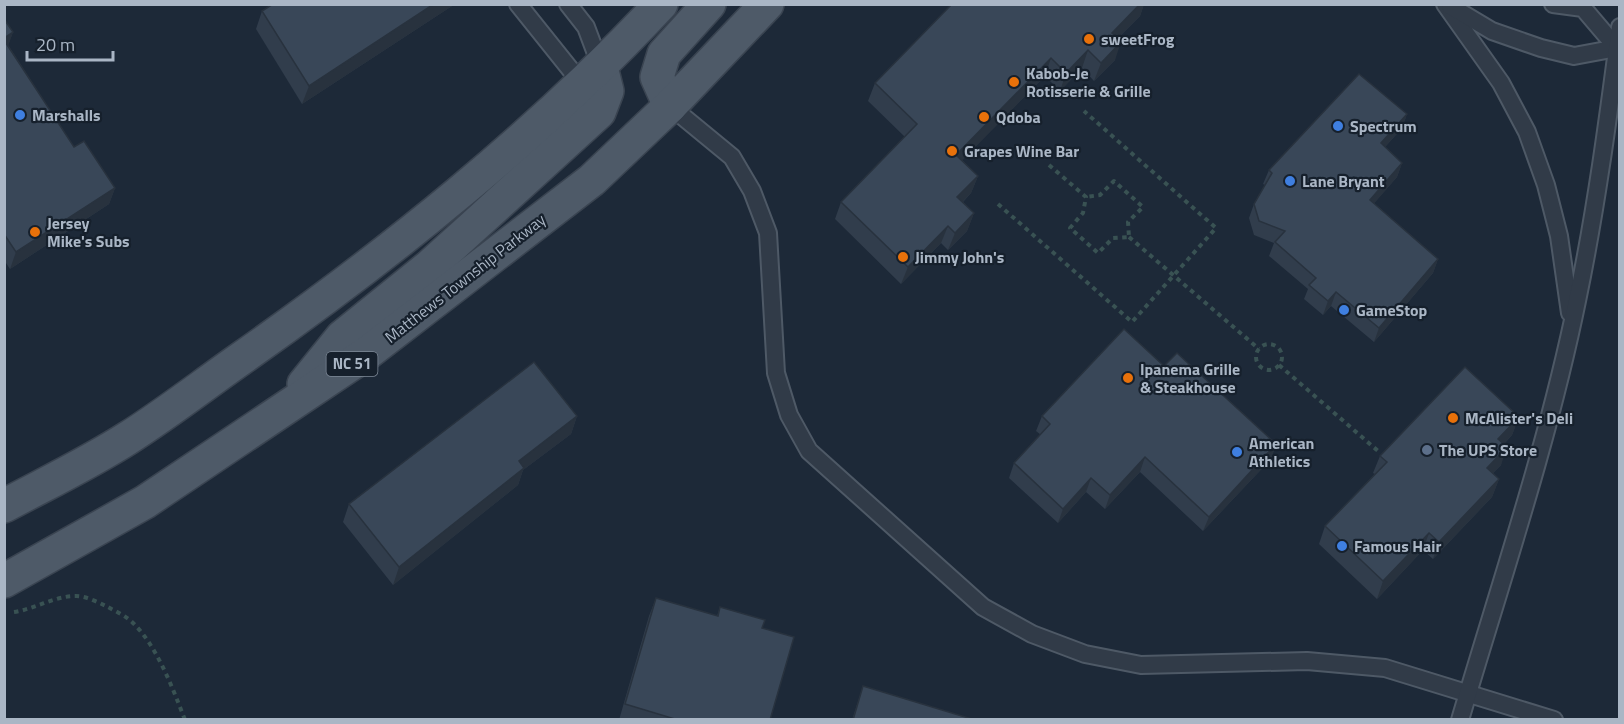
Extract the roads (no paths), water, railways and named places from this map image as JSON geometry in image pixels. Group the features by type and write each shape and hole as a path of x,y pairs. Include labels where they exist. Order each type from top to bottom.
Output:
{"main road":[{"path":"4,506 127,439 324,300 428,219 591,75 661,4"},
{"path":"670,106 657,77 664,54 709,4"},
{"name":"Matthews Township Parkway","path":"7,597 366,354 582,187 670,106 767,4"},
{"path":"285,409 342,337 430,266 599,112 607,91 591,75"}],"lane":[{"path":"518,4 591,75"},
{"path":"568,4 586,27 591,75"},
{"path":"1446,4 1492,31 1541,48 1574,56 1618,49"},
{"path":"1446,4 1501,83 1527,132 1546,185 1559,236 1572,324"},
{"path":"1553,4 1583,8 1618,49"},
{"path":"1460,720 1542,446 1572,324 1607,128 1620,27"},
{"path":"670,106 732,157 752,191 768,233 776,373 789,415 809,451 983,607 1032,634 1085,654 1141,665 1318,662 1385,668 1554,720"}],"place":[{"name":"sweetFrog","path":"1089,39"},
{"name":"Kabob-Je Rotisserie & Grille","path":"1014,82"},
{"name":"Marshalls","path":"20,115"},
{"name":"Qdoba","path":"984,117"},
{"name":"Spectrum","path":"1338,126"},
{"name":"Grapes Wine Bar","path":"952,151"},
{"name":"Lane Bryant","path":"1290,181"},
{"name":"Jersey Mike's Subs","path":"35,232"},
{"name":"Jimmy John's","path":"903,257"},
{"name":"GameStop","path":"1344,310"},
{"name":"Ipanema Grille & Steakhouse","path":"1128,378"},
{"name":"McAlister's Deli","path":"1453,418"},
{"name":"The UPS Store","path":"1427,450"},
{"name":"American Athletics","path":"1237,452"},
{"name":"Famous Hair","path":"1342,546"}]}
